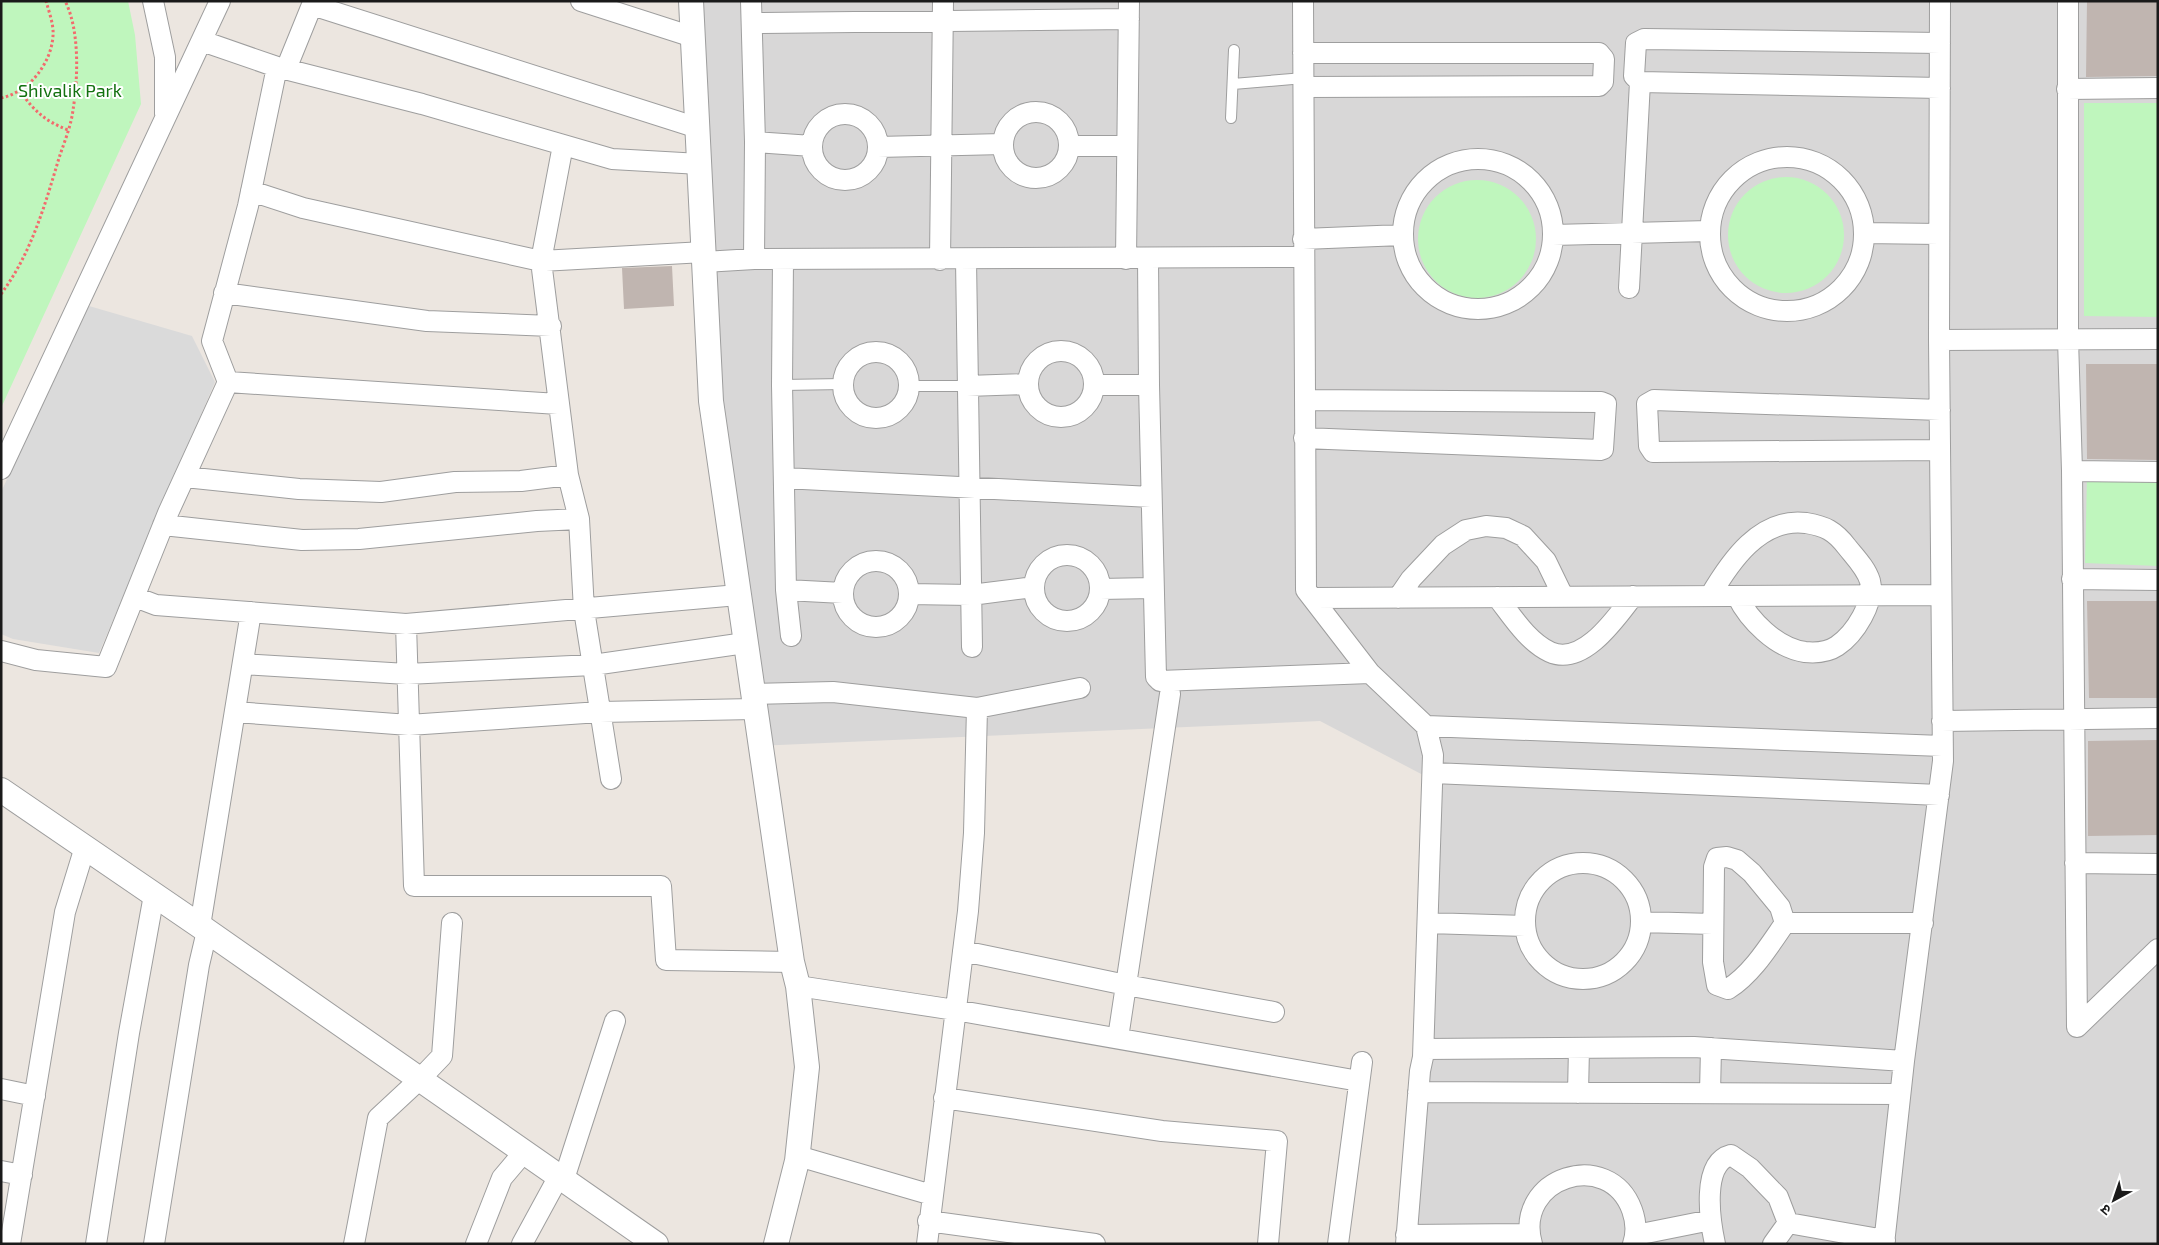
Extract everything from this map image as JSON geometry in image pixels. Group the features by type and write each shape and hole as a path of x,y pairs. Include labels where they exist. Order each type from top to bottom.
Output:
{"street":[{"path":"153,1 165,57 164,121"},
{"path":"1,469 220,1"},
{"path":"581,1 693,37"},
{"path":"691,1 711,401 753,702 792,962 798,986 807,1067 798,1156 776,1244"},
{"path":"751,1 755,142 754,259"},
{"path":"1303,1 1306,590 1370,673 1426,726 1433,755 1434,773 1424,1048 1418,1092 1406,1239 1530,1239 1530,1218 1535,1202 1545,1189 1559,1180 1574,1176 1591,1176 1606,1180 1620,1190 1630,1203 1635,1219 1635,1239 1711,1220"},
{"path":"1788,1223 1884,1242 1904,1061 1944,761 1942,746 1939,340 1940,1"},
{"path":"2068,1 2068,339 2072,471 2077,1027 2158,949"},
{"path":"1,651 36,660 106,667 164,525 228,382 212,341 282,68 311,3 698,128"},
{"path":"753,23 942,11 1129,10 1126,259"},
{"path":"940,260 942,11"},
{"path":"1940,43 1644,39 1636,43 1634,76 1640,82 1940,88"},
{"path":"202,41 282,68 422,104 612,159 700,164"},
{"path":"1303,53 1599,53 1604,59 1603,82 1599,86 1304,82"},
{"path":"1629,288 1640,82"},
{"path":"2067,89 2158,88"},
{"path":"1036,112 1056,119 1067,135 1069,146 1064,162 1052,174 1030,177 1019,173 1010,165 1004,155 1003,144 1004,134 1013,121 1026,113 1036,112"},
{"path":"840,114 852,114 862,118 871,126 877,136 878,148 877,158 864,174 845,180 825,173 814,156 812,146 815,134 821,124 840,114"},
{"path":"755,142 812,146"},
{"path":"878,148 1003,144"},
{"path":"563,145 541,261 551,326 558,404 568,475 579,519 584,610 611,779"},
{"path":"1069,146 1127,146"},
{"path":"1787,156 1811,160 1832,171 1849,188 1860,209 1864,233 1862,253 1855,272 1842,289 1826,302 1807,309 1786,312 1766,309 1747,301 1731,288 1718,271 1711,252 1709,231 1713,208 1725,187 1742,170 1763,160 1787,156"},
{"path":"1478,159 1505,163 1521,172 1535,185 1545,200 1551,217 1553,236 1548,261 1535,283 1515,300 1490,308 1465,308 1440,299 1420,282 1407,260 1402,234 1407,208 1421,184 1434,172 1450,163 1478,159"},
{"path":"251,191 302,208 541,261 704,257 940,260 1126,259 1303,248 1402,234"},
{"path":"1553,236 1709,231"},
{"path":"1864,233 1939,234"},
{"path":"1148,258 1154,669 1156,677 1160,681 1370,673"},
{"path":"783,259 782,385 786,590 791,636"},
{"path":"966,260 972,647"},
{"path":"224,293 427,321 551,326"},
{"path":"1939,340 2158,339"},
{"path":"1062,351 1081,358 1093,375 1094,385 1092,396 1086,406 1077,413 1066,417 1055,417 1044,412 1036,405 1030,395 1028,384 1030,373 1042,357 1062,351"},
{"path":"871,352 882,352 893,356 902,364 907,374 909,386 905,400 895,412 876,418 865,416 849,404 844,394 843,384 845,373 851,363 860,356 871,352"},
{"path":"228,382 558,404"},
{"path":"967,386 1028,384"},
{"path":"1094,385 1149,385"},
{"path":"1304,438 1600,450 1603,448 1606,404 1601,402 1305,400"},
{"path":"1940,410 1654,400 1647,404 1649,446 1653,452 1940,450"},
{"path":"2072,471 2158,472"},
{"path":"185,477 299,489 381,492 455,482 521,481 568,475"},
{"path":"784,478 1151,497"},
{"path":"164,525 228,530 302,540 359,539 537,521 579,519"},
{"path":"1710,596 1734,558 1750,542 1785,522 1798,522 1824,528 1837,534 1862,566 1870,581 1871,596 1853,631 1845,639 1829,650 1807,652 1795,650 1774,638 1744,609 1737,596"},
{"path":"1398,598 1411,579 1443,545 1466,530 1486,526 1506,528 1522,536 1546,561 1563,596"},
{"path":"1067,555 1077,557 1090,566 1098,579 1100,589 1098,600 1092,610 1083,617 1072,621 1060,621 1041,609 1035,599 1034,587 1040,568 1048,561 1067,555"},
{"path":"877,560 887,562 903,575 909,594 907,606 901,616 892,623 870,626 855,618 845,604 843,593 848,578 857,566 877,560"},
{"path":"2072,580 2158,580"},
{"path":"909,594 971,595 1034,587"},
{"path":"1100,589 1153,588"},
{"path":"786,590 843,593"},
{"path":"134,597 156,605 406,624 584,610 738,595"},
{"path":"1313,598 1942,595"},
{"path":"1497,597 1536,642 1551,652 1562,654 1582,650 1590,644 1620,614 1633,596"},
{"path":"154,1244 199,965 251,612"},
{"path":"406,624 414,886 661,886 666,960 792,962"},
{"path":"243,664 408,674 593,665 745,643"},
{"path":"235,712 409,725 753,702 833,692 977,708 1080,688"},
{"path":"1118,1038 1170,694"},
{"path":"927,1244 928,1221 968,911 974,833 977,708"},
{"path":"1942,721 2158,718"},
{"path":"1426,726 1942,746"},
{"path":"1434,773 1939,795"},
{"path":"1,790 204,928 656,1244"},
{"path":"10,1244 65,912 85,847"},
{"path":"1727,857 1737,860 1752,873 1780,907 1785,923 1748,972 1736,984 1728,989 1717,986 1714,977 1713,924 1714,867 1718,858 1727,857"},
{"path":"1581,863 1600,865 1616,873 1630,886 1638,903 1642,922 1638,941 1628,958 1613,971 1595,978 1576,978 1557,973 1541,961 1530,945 1525,926 1526,907 1534,890 1546,876 1562,866 1581,863"},
{"path":"2075,863 2158,864"},
{"path":"96,1244 127,1043 154,894"},
{"path":"1642,922 1713,924"},
{"path":"354,1244 378,1118 442,1056 452,923"},
{"path":"1428,923 1525,926"},
{"path":"1785,923 1923,923"},
{"path":"963,952 1126,985 1274,1012"},
{"path":"798,986 955,1010 1359,1081"},
{"path":"522,1244 562,1178 615,1021"},
{"path":"1424,1048 1711,1048 1904,1061"},
{"path":"1578,1092 1579,1048"},
{"path":"1710,1093 1711,1048"},
{"path":"1338,1244 1362,1062"},
{"path":"1,1089 35,1096"},
{"path":"1418,1092 1900,1094"},
{"path":"944,1098 1162,1131 1277,1142 1268,1244"},
{"path":"476,1244 502,1178 524,1152"},
{"path":"1715,1244 1709,1203 1711,1183 1716,1165 1723,1157 1731,1155 1750,1168 1778,1197 1788,1223"},
{"path":"798,1156 932,1195"},
{"path":"1,1171 22,1175"},
{"path":"928,1221 1095,1244"},
{"path":"1773,1244 1788,1223"}],"lane":[{"path":"1231,118 1234,50"},
{"path":"1232,84 1304,82"},
{"path":"782,385 843,384"},
{"path":"909,386 967,386"}],"path":[{"path":"1,98 13,96 27,86 38,73 52,45 54,34 46,1"},
{"path":"1,294 27,250 44,210 73,112 76,49 65,1"},
{"path":"20,91 31,107 50,123 68,130"}],"shaded area":[{"path":"693,1 2158,1 2158,1244 1405,1244 1425,776 1320,721 757,746 700,164"},
{"path":"89,306 192,336 215,382 99,653 13,639 1,634 1,492"}],"green space":[{"name":"Shivalik Park","path":"1,1 128,1 135,35 141,104 1,408"},
{"path":"2084,103 2158,103 2158,317 2084,316"},
{"path":"1786,177 1808,182 1827,194 1839,213 1844,235 1839,257 1827,276 1808,288 1786,293 1764,288 1745,276 1733,257 1728,235 1733,213 1745,194 1764,182"},
{"path":"1477,180 1500,185 1519,197 1531,216 1536,239 1531,262 1519,281 1500,293 1477,298 1454,293 1435,281 1423,262 1418,239 1423,216 1435,197 1454,185"},
{"path":"2087,477 2158,479 2158,566 2085,563"}],"building":[{"path":"2087,1 2158,1 2158,76 2086,77"},
{"path":"672,266 674,306 624,309 622,268"},
{"path":"2086,364 2158,364 2158,460 2087,459"},
{"path":"2087,601 2158,601 2158,698 2089,698"},
{"path":"2158,740 2158,835 2088,836 2088,741"}]}
